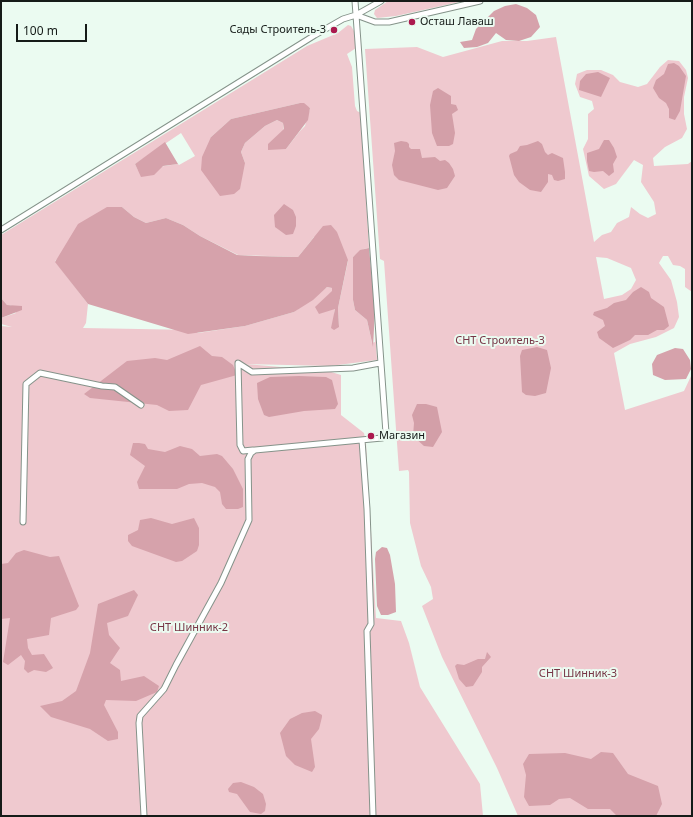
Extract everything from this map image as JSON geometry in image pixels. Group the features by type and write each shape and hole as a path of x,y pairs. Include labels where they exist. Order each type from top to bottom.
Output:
{"street":[{"path":"355,1 376,264 380,362 386,432 382,438 243,451 240,445 238,363 252,372 352,368 380,362"},
{"path":"1,230 315,35 343,19 356,15 381,1"},
{"path":"356,15 375,22 389,22 480,1"},
{"path":"23,522 26,384 40,373 102,386 115,387 141,405"},
{"path":"362,440 367,509 371,624 367,631 373,816"},
{"path":"144,816 139,723 140,716 163,691 232,559 249,520 248,459 251,453 255,450"}],"green space":[{"path":"388,1 464,1 396,16 377,18 374,14 375,10"},
{"name":"СНТ Шинник-2","path":"348,25 351,26 354,31 356,48 347,54 352,67 355,106 357,111 361,113 369,248 364,249 353,257 353,300 355,310 367,320 372,343 375,342 375,325 377,360 330,366 245,364 328,371 341,375 341,415 364,433 366,443 376,618 401,621 409,643 420,687 480,784 483,816 1,816 1,326 12,327 1,324 1,318 16,313 11,305 7,305 1,298 1,235 307,46 338,33","holes":["300,103 310,108 305,126 286,149 283,123 277,120 265,126 245,143 241,152 245,163 211,137 231,119","181,133 195,156 179,165 138,170 135,164","122,207 134,217 146,223 166,218 183,225 200,236 238,255 298,257 314,237 348,261 338,308 339,327 334,317 335,308 332,288 327,287 294,312 245,326 198,333 194,330 83,328 86,323 88,304 55,261"]},
{"path":"556,37 594,242 602,235 611,232 617,223 629,217 631,207 648,218 656,214 654,202 641,182 643,165 634,160 616,184 604,189 589,176 583,149 588,139 588,114 594,109 592,101 580,97 575,84 577,74 587,70 601,70 613,75 620,82 638,87 647,84 660,67 668,60 679,61 686,70 688,78 684,97 684,114 687,129 682,138 665,147 653,158 654,166 688,164 692,161 692,292 685,287 685,269 680,266 673,265 668,256 663,256 659,263 671,280 677,302 679,317 674,328 656,337 630,344 614,353 625,410 684,391 692,374 692,816 518,816 497,768 442,657 422,606 433,599 431,587 421,566 410,523 409,472 408,470 399,471 384,261 380,259 365,49 417,47 443,57 502,41 527,41","holes":["596,257 607,258 631,268 636,280 631,289 622,295 604,299"]}],"shaded area":[{"path":"516,4 527,8 536,15 540,27 531,37 519,41 506,40 496,33 488,43 477,47 464,48 460,42 472,40 476,29 494,11 505,6"},
{"path":"674,63 679,66 686,76 680,111 675,120 669,118 669,109 666,103 659,98 653,88 656,80 664,74 668,64"},
{"path":"598,72 610,78 601,97 579,90 580,81 586,74"},
{"path":"438,88 451,96 451,104 456,105 458,110 452,114 455,133 453,144 449,146 437,146 432,133 430,105 433,91"},
{"path":"304,103 310,108 308,120 286,149 268,150 268,144 284,129 283,123 277,120 265,126 245,143 241,152 245,163 240,189 234,194 220,196 201,170 202,157 211,137 231,119"},
{"path":"604,140 609,140 617,157 613,164 614,172 609,176 603,171 589,171 587,161 587,153 599,149"},
{"path":"401,141 407,142 411,149 420,149 422,158 435,157 440,161 445,160 449,163 455,176 447,188 438,190 399,180 394,175 392,165 395,151 394,143"},
{"path":"538,141 542,144 548,155 552,153 563,158 565,172 565,179 558,181 554,180 552,175 548,174 548,182 541,192 530,190 519,182 514,175 509,156 517,151 520,146"},
{"path":"165,142 178,164 163,166 154,175 141,177 135,164"},
{"path":"284,204 293,210 296,217 296,226 293,234 286,235 275,227 274,215"},
{"path":"107,207 122,207 134,217 146,223 166,218 183,225 200,236 237,255 298,257 323,226 331,225 337,232 348,260 338,308 339,327 334,330 331,328 335,309 319,314 315,307 332,291 332,288 327,287 313,300 294,312 245,326 188,334 88,304 55,262 78,224"},
{"path":"369,248 375,310 373,347 367,320 355,310 353,300 353,257 360,250"},
{"path":"641,287 649,292 651,298 664,307 669,326 664,330 657,330 648,335 635,335 630,340 613,348 599,338 597,332 605,326 603,320 593,315 594,312 607,308 614,303 626,300 633,292"},
{"path":"1,298 7,305 22,306 22,310 1,318"},
{"path":"200,346 212,356 222,357 233,365 237,375 201,385 188,410 169,411 157,405 90,398 84,394 127,361 155,358 167,360"},
{"path":"537,347 547,350 551,368 546,393 535,396 526,395 522,392 520,356 522,350"},
{"path":"675,348 683,349 690,360 691,369 686,379 665,380 653,375 652,364 657,355"},
{"path":"270,377 326,377 332,380 338,404 335,409 304,411 269,417 264,415 258,399 257,383"},
{"path":"417,404 426,404 437,407 442,432 433,447 424,446 413,436 414,423 412,415"},
{"path":"133,443 145,444 148,449 165,452 180,446 192,449 200,456 217,454 222,456 233,469 243,489 243,507 238,509 226,509 222,504 220,492 215,487 202,483 189,484 177,489 139,489 137,482 145,466 130,455"},
{"path":"151,518 172,524 194,518 199,528 199,545 197,551 182,561 176,562 132,546 128,541 128,535 138,530 140,520"},
{"path":"382,547 387,548 390,555 395,584 396,612 388,615 381,615 377,606 375,559 376,552"},
{"path":"24,550 50,557 59,556 79,606 76,610 51,618 49,635 27,639 28,648 32,655 44,654 53,668 46,672 34,670 28,673 24,669 25,661 21,655 8,665 3,662 10,618 1,619 1,564 8,563 16,553"},
{"path":"134,590 138,595 128,616 107,623 109,635 120,648 110,663 120,670 121,681 144,676 159,686 157,692 136,701 106,700 104,705 118,732 118,739 108,741 90,729 51,717 40,706 62,701 76,691 90,653 98,604"},
{"path":"487,652 491,657 482,667 482,672 473,686 466,687 459,679 455,666 457,664 464,665 478,659 485,659"},
{"path":"315,711 322,715 322,717 319,729 311,739 315,767 312,772 295,765 286,756 280,733 290,719 302,713"},
{"path":"601,752 613,753 628,774 658,786 662,804 656,816 617,816 610,809 588,809 570,798 559,799 550,805 529,806 524,797 526,775 523,764 529,754 565,753 591,759"},
{"path":"241,782 254,787 263,794 266,804 265,811 261,814 250,812 237,794 229,792 228,789 233,783"}],"place":[{"name":"Осташ Лаваш","path":"412,22"},
{"name":"Сады Строитель-3","path":"334,30"},
{"name":"Магазин","path":"371,436"}],"park label":[{"name":"СНТ Строитель-3","path":"500,341"},
{"name":"СНТ Шинник-3","path":"578,674"}]}
